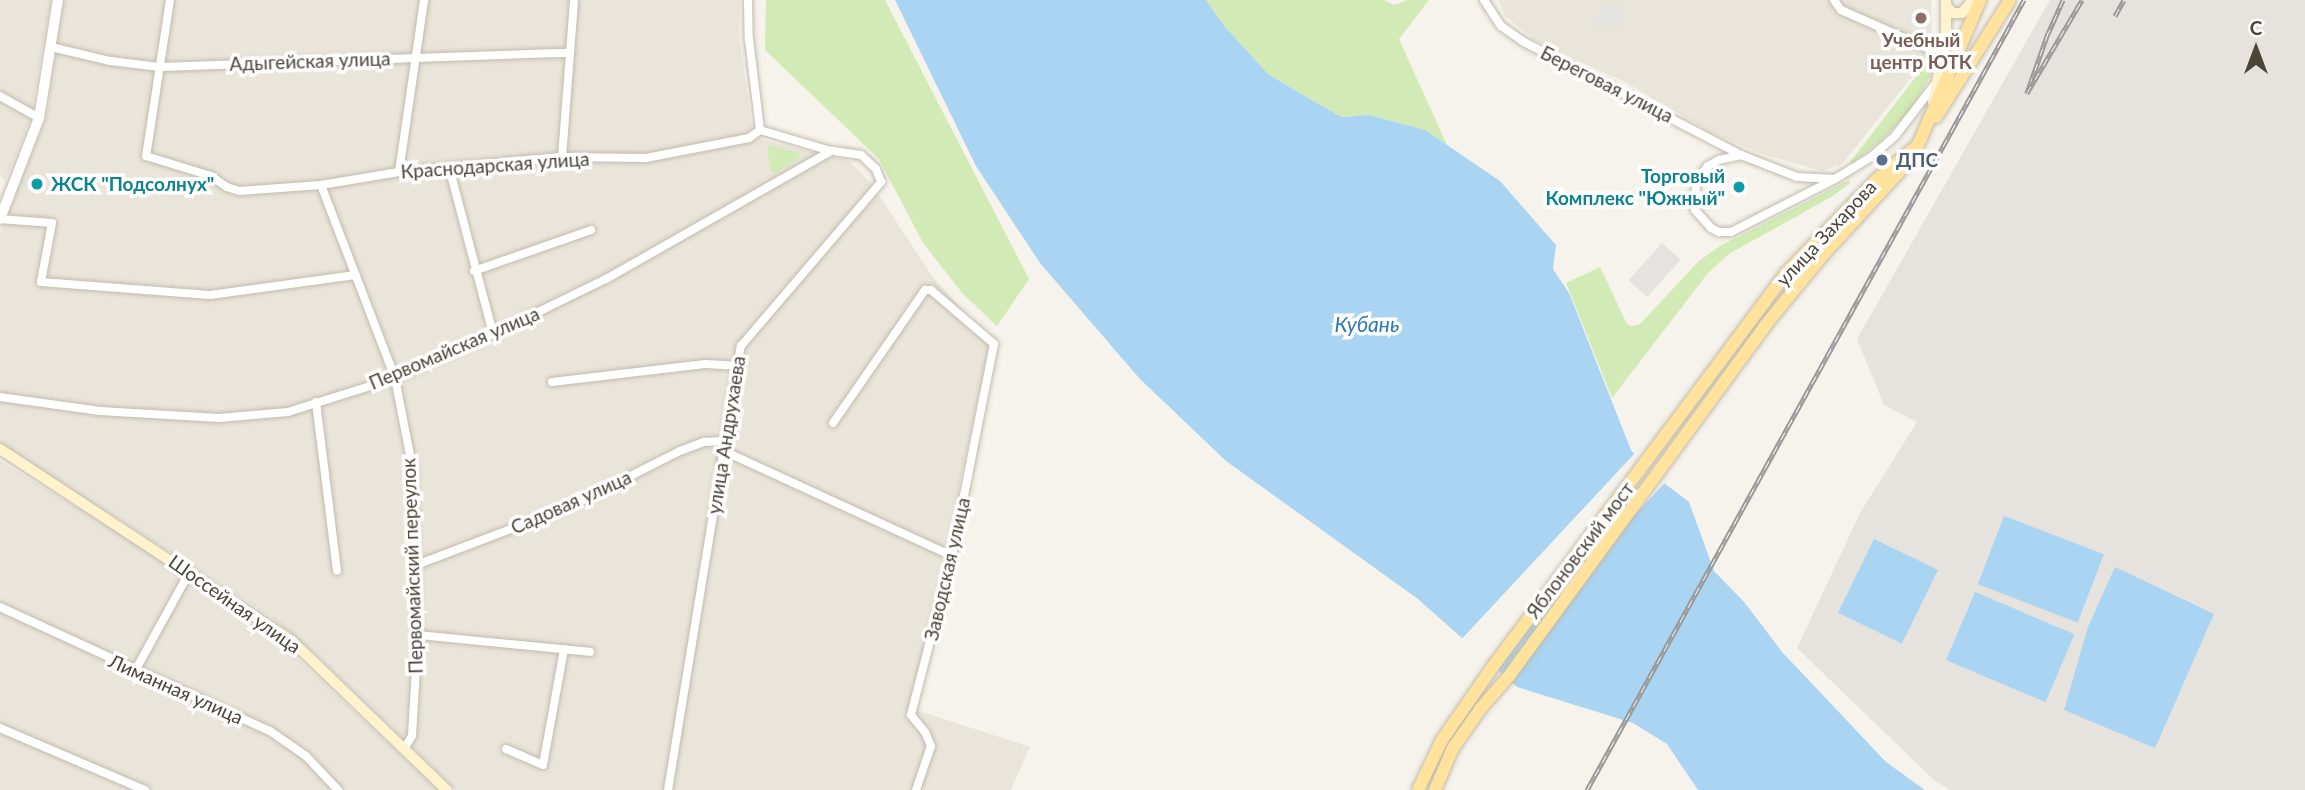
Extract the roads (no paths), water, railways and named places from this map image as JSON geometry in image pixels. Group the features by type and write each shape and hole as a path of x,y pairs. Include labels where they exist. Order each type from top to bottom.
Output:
{"main road":[{"path":"1947,3 1953,13 1962,13 1973,0"},
{"name":"улица Захарова","path":"1926,132 1980,0"},
{"name":"улица Захарова","path":"1764,327 1822,256 1899,172 2010,0"},
{"path":"1926,132 1947,36 1947,3"},
{"path":"1966,29 1974,40 1986,40"},
{"path":"1947,36 1950,49 1957,57 1968,60 1975,58"},
{"name":"улица Захарова","path":"1753,318 1786,273 1876,180 1907,157"},
{"name":"Яблоновский мост","path":"1418,790 1442,740 1487,676 1753,318"},
{"name":"Яблоновский мост","path":"1435,790 1453,748 1481,708 1509,676 1764,327"},
{"name":"Шоссейная улица","path":"0,449 190,571 292,641 447,790"}],"street":[{"path":"58,0 40,118 0,219 52,223 41,282 211,295 356,275"},
{"path":"160,67 170,0"},
{"path":"399,172 424,0"},
{"path":"562,157 574,0"},
{"path":"748,0 749,40 761,130"},
{"name":"Береговая улица","path":"1484,0 1501,26 1524,42 1741,155 1808,179 1835,179"},
{"path":"1834,0 1841,10 1943,55"},
{"name":"Адыгейская улица","path":"51,47 110,61 160,67 417,56 570,53"},
{"name":"Краснодарская улица","path":"160,67 146,156 211,176 227,187 239,191 321,186 399,172 562,157 646,158 749,138 761,130"},
{"path":"1741,155 1719,160 1708,166 1696,183 1695,210 1711,228 1731,232 1835,179 1871,157 1895,136 1936,84"},
{"path":"0,96 40,118"},
{"name":"улица Андрухаева","path":"668,790 741,346 881,182 876,169 860,155 831,151 761,130"},
{"name":"Первомайская улица","path":"0,397 100,411 219,418 288,412 395,378 493,334 606,279 831,151"},
{"path":"449,167 474,271 493,334"},
{"path":"1790,174 1796,184 1794,198"},
{"name":"Первомайский переулок","path":"321,186 395,378 413,471 418,635 412,736 404,749"},
{"path":"474,271 591,230"},
{"name":"Заводская улица","path":"833,423 925,290 931,290 994,344 952,556 911,715 931,746 916,790"},
{"path":"552,382 705,364 738,366"},
{"path":"316,402 337,571"},
{"name":"Садовая улица","path":"416,565 571,506 680,451 704,442 725,446"},
{"path":"725,446 952,556"},
{"path":"135,671 190,571"},
{"name":"Лиманная улица","path":"0,607 271,731 306,757 338,790"},
{"path":"418,635 590,652"},
{"path":"506,749 543,765 564,649"},
{"path":"0,728 145,790"}],"water":[{"name":"Кубань","path":"895,0 1206,0 1225,27 1269,75 1341,117 1369,115 1425,130 1500,181 1556,245 1553,269 1569,293 1631,450 1656,477 1689,502 1714,571 1744,602 1783,653 1886,762 1925,790 1698,790 1667,744 1633,723 1517,687 1418,599 1226,461 1139,378 1040,263 976,166"},
{"path":"2004,516 2104,554 2078,622 1978,584"},
{"path":"1874,539 1938,570 1902,644 1838,613"},
{"path":"2115,567 2214,614 2155,748 2064,710 2088,627"},
{"path":"1975,592 2074,634 2046,702 1946,660"}],"railway":[{"path":"1587,790 2024,0"},
{"path":"2063,0 2027,93 2082,0"},
{"path":"2115,16 2124,0"}],"place":[{"name":"Учебный центр ЮТК","path":"1921,18"},
{"name":"ДПС","path":"1882,160"},
{"name":"ЖСК \"Подсолнух\"","path":"37,184"},
{"name":"Торговый Комплекс \"Южный\"","path":"1739,187"}]}
